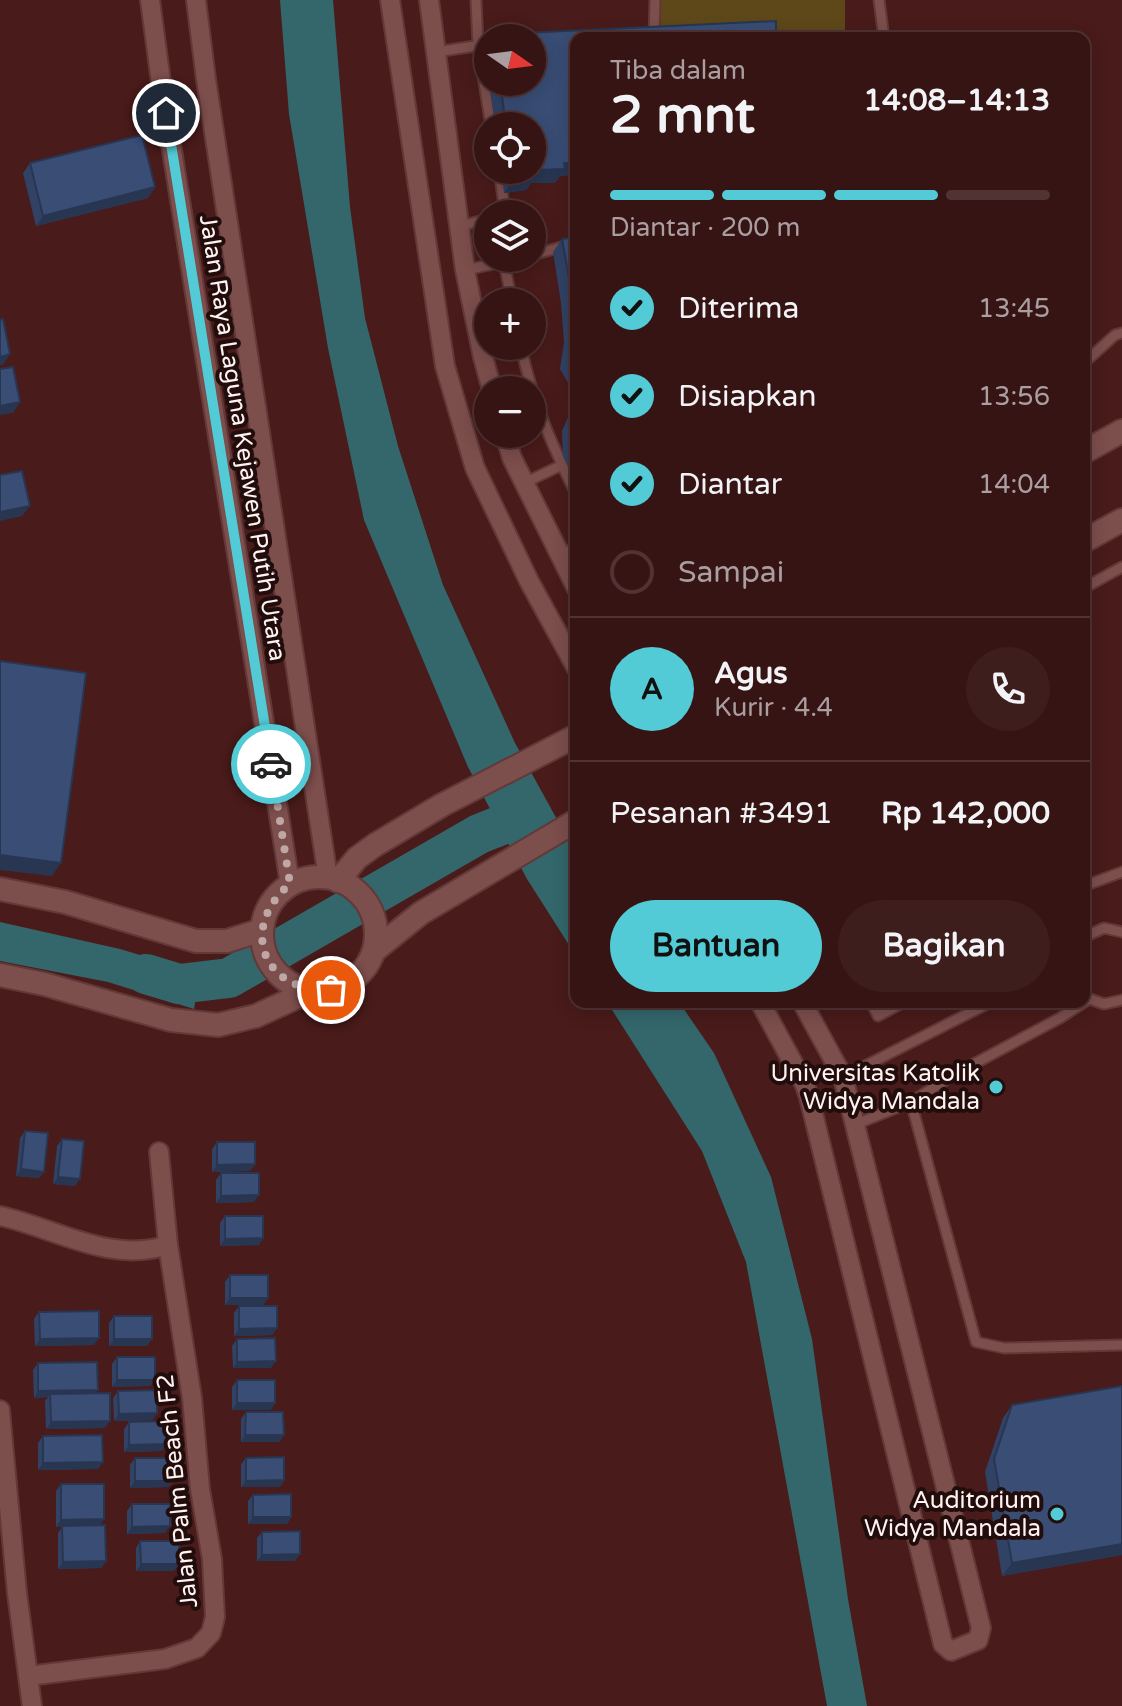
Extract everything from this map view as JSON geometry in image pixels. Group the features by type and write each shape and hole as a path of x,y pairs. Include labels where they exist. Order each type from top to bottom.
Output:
{"street":[{"name":"Jalan Raya Laguna Kejawen Putih Utara","path":"150,0 290,884"},
{"name":"Jalan Raya Laguna Kejawen Putih Utara","path":"196,0 333,880"},
{"path":"390,0 445,366 475,468 529,581 570,656"},
{"path":"429,0 465,270 488,376"},
{"path":"432,276 465,270"},
{"path":"1090,449 1122,431"},
{"path":"509,448 570,576"},
{"path":"1090,538 1122,520"},
{"path":"333,880 357,858 442,805 570,739"},
{"path":"375,950 377,931 373,912 363,896 349,884 310,879 290,884 276,896 266,912 262,930 264,951 274,970 290,984 310,991 331,990 350,983 365,968 375,950 421,913 570,825"},
{"path":"0,889 65,902 196,941 227,941 262,930"},
{"path":"0,975 44,984 171,1020 218,1025 256,1016 310,991"},
{"path":"763,1008 805,1085 864,1241 981,1628 978,1640 951,1651 943,1644 864,1241 854,1125 843,1077 805,1008"},
{"name":"Jalan Palm Beach F2","path":"28,1676 165,1659 197,1648 211,1633 215,1617 212,1559 200,1489 192,1398 168,1245 159,1152"},
{"path":"0,1216 105,1249 150,1251 168,1245"},
{"path":"0,1410 17,1593 32,1706"}],"lane":[{"path":"476,0 480,24"},
{"path":"655,0 656,32"},
{"path":"879,0 883,32"},
{"path":"435,52 474,46"},
{"path":"460,226 474,222"},
{"path":"546,251 570,245"},
{"path":"465,270 474,268"},
{"path":"1090,358 1115,335 1122,333"},
{"path":"523,360 550,439 570,482"},
{"path":"524,483 562,465"},
{"path":"559,556 570,550"},
{"path":"1090,585 1122,567"},
{"path":"1090,884 1122,872"},
{"path":"1090,934 1104,928 1122,932"},
{"path":"1090,999 1104,1004 1122,1003"},
{"path":"874,1008 878,1016 893,1008"},
{"path":"843,1077 979,1008"},
{"path":"854,1125 911,1102 955,1074 1060,1018 1072,1008"},
{"path":"911,1102 976,1342 1004,1348 1122,1345"}],"shaded area":[{"path":"661,0 845,0 845,32 661,32"}],"water":[{"path":"280,0 333,0 350,207 365,318 398,446 443,585 515,743 570,843 570,947 527,879 468,767 364,520 328,348 289,114"},
{"path":"0,922 120,949 200,973 194,1009 108,982 0,961"},
{"path":"611,1008 683,1008 714,1053 771,1177 812,1339 848,1599 867,1706 827,1706 746,1262 702,1151"}],"building":[{"path":"776,21 776,32 570,32 570,163 564,163 565,169 546,170 546,112 504,112 502,96 546,96 546,32"},
{"path":"142,135 155,187 43,216 30,163"},
{"path":"570,238 570,283 562,239"},
{"path":"3,319 10,354 0,357 0,320"},
{"path":"13,367 20,402 0,406 0,369"},
{"path":"22,471 30,506 0,512 0,475"},
{"path":"0,661 86,673 61,863 0,855"},
{"path":"25,1131 48,1133 44,1172 21,1169"},
{"path":"62,1139 84,1141 80,1179 58,1177"},
{"path":"217,1142 255,1142 255,1164 217,1165"},
{"path":"221,1173 259,1173 259,1195 221,1196"},
{"path":"225,1216 263,1216 263,1238 225,1239"},
{"path":"230,1275 268,1275 268,1298 230,1298"},
{"path":"239,1306 277,1306 277,1328 239,1329"},
{"path":"99,1311 99,1338 40,1339 39,1312"},
{"path":"114,1316 152,1316 152,1339 114,1339"},
{"path":"275,1338 276,1361 237,1362 237,1339"},
{"path":"117,1357 155,1357 155,1380 117,1380"},
{"path":"97,1362 98,1390 38,1391 38,1363"},
{"path":"237,1380 275,1380 275,1403 237,1403"},
{"name":"Auditorium Widya Mandala","path":"1122,1386 1122,1544 1012,1563 994,1459 1012,1405"},
{"path":"157,1390 157,1413 119,1414 118,1391"},
{"path":"110,1393 110,1421 51,1422 50,1394"},
{"path":"246,1412 283,1412 284,1435 245,1435"},
{"path":"167,1421 167,1444 129,1445 129,1422"},
{"path":"102,1435 103,1462 43,1463 43,1436"},
{"path":"284,1457 284,1480 246,1481 246,1458"},
{"path":"135,1458 173,1458 173,1481 135,1481"},
{"path":"61,1484 104,1484 104,1519 61,1520"},
{"path":"291,1494 291,1517 253,1517 253,1495"},
{"path":"132,1504 170,1504 170,1526 132,1527"},
{"path":"105,1525 106,1561 63,1562 62,1526"},
{"path":"300,1531 300,1554 262,1555 262,1532"},
{"path":"140,1541 179,1541 179,1564 141,1564"}],"waterway":[{"path":"146,974 179,984 229,978 479,834 519,818"}],"way so far":[{"path":"271,764 290,884 276,896 266,912 262,930 264,951 274,970 290,984 310,991 331,990"}],"place":[{"name":"Universitas Katolik Widya Mandala","path":"996,1087"},
{"name":"Auditorium Widya Mandala","path":"1057,1514"}],"route":[{"path":"166,113 271,764"}]}
